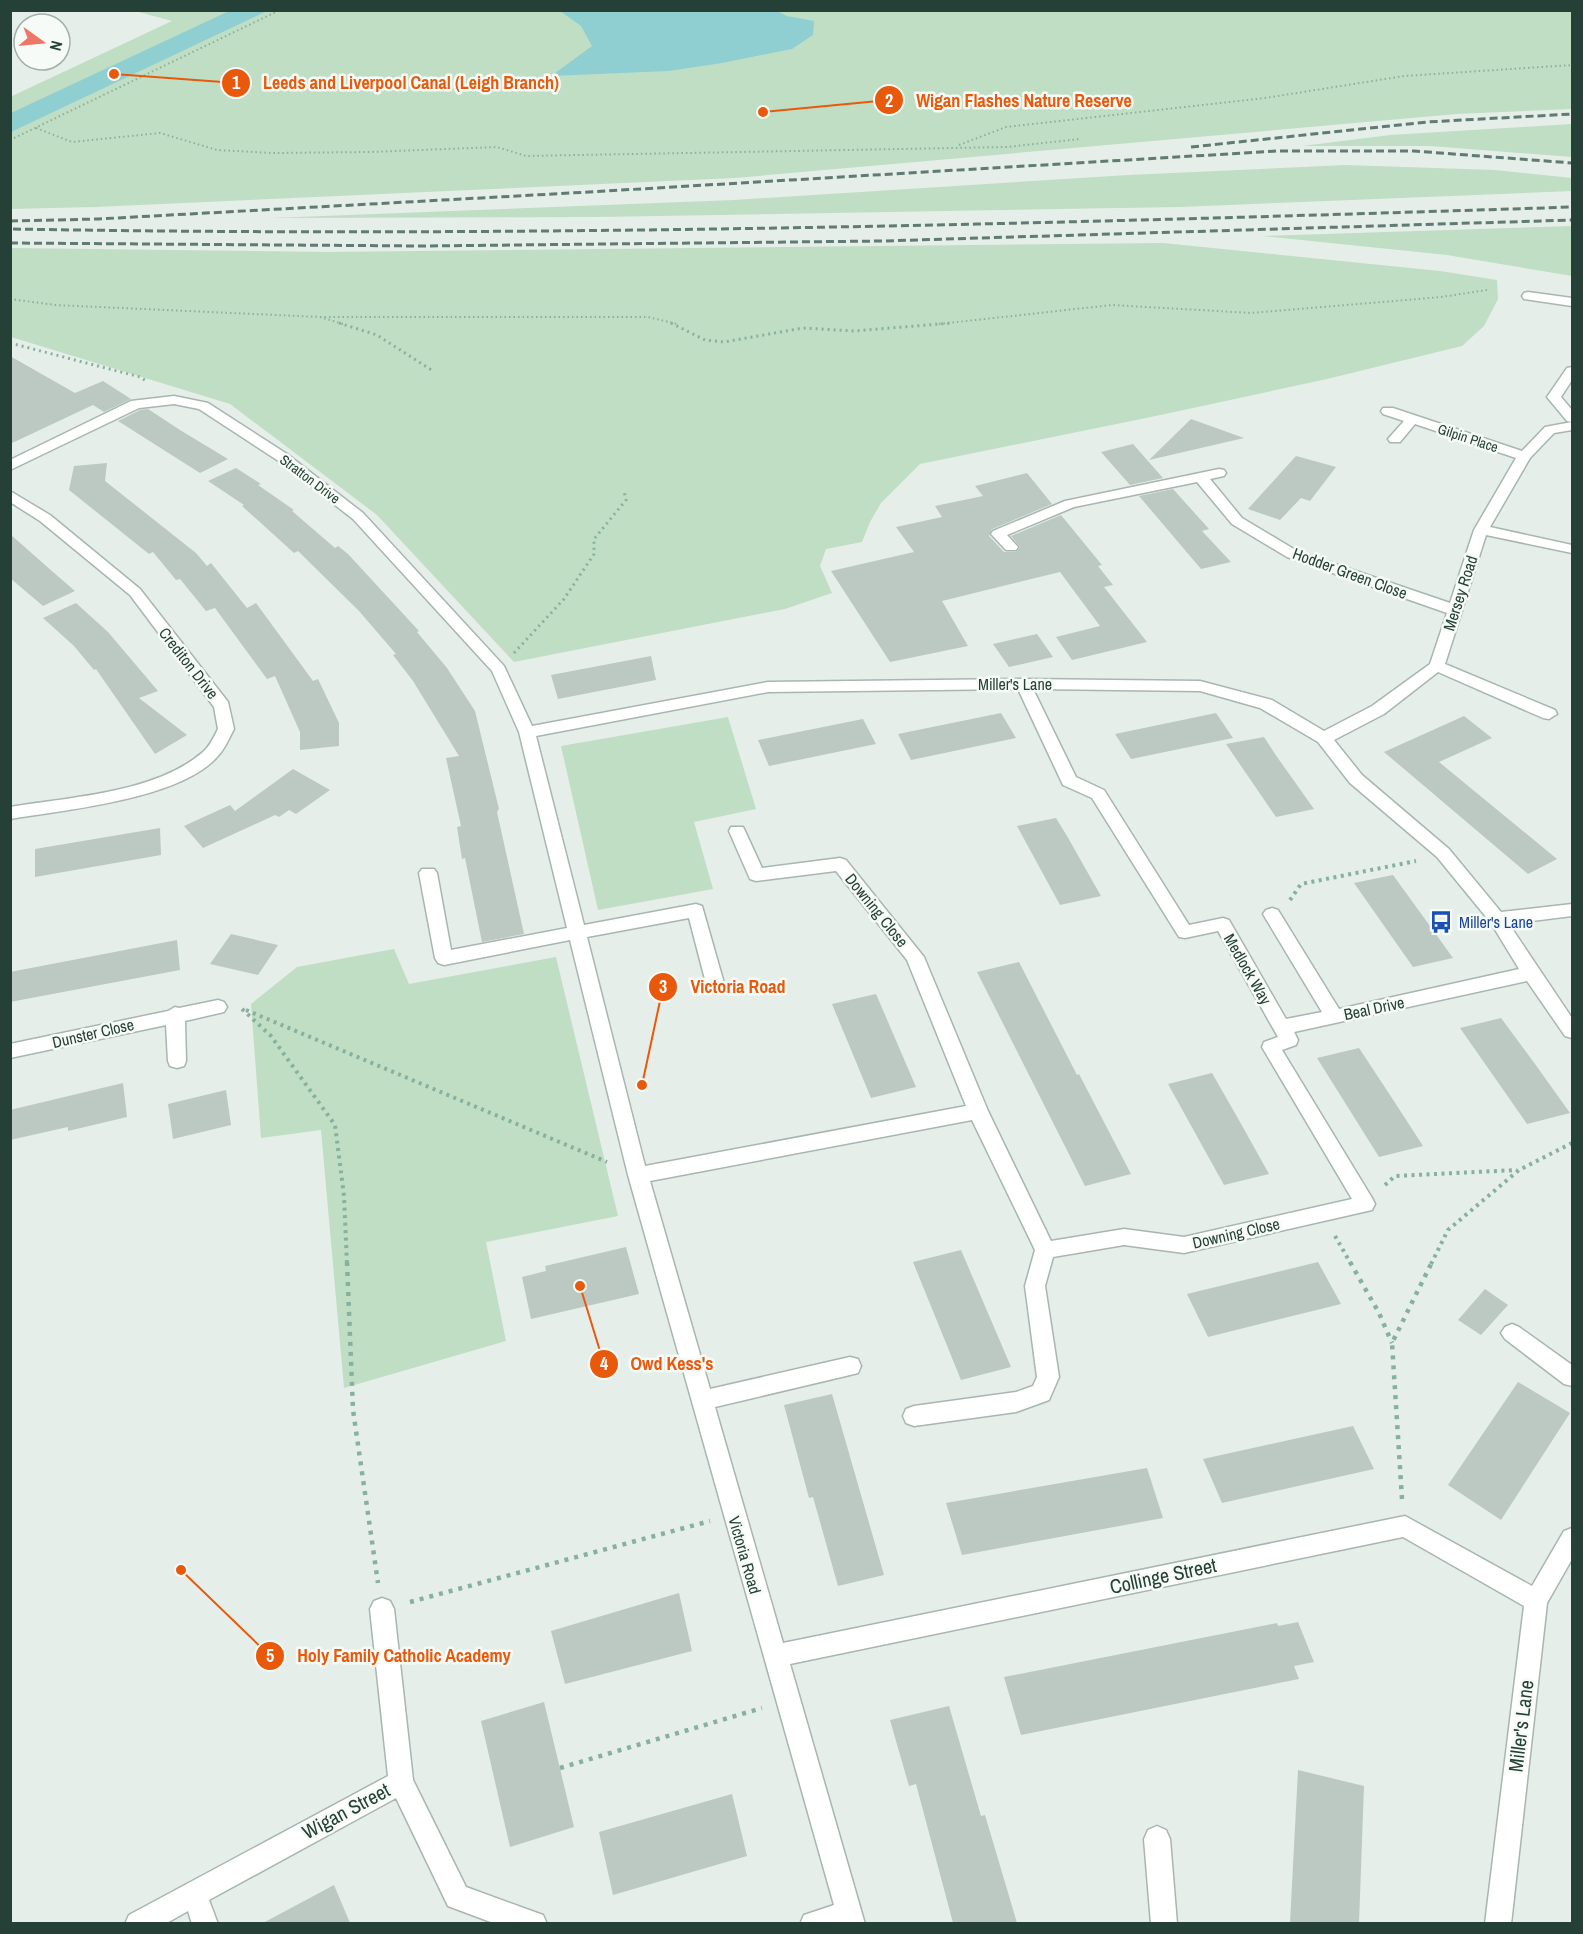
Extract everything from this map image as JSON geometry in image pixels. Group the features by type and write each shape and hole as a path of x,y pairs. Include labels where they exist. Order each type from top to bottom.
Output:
{"street":[{"path":"1528,296 1572,302"},
{"path":"1572,372 1554,397 1572,418"},
{"name":"Stratton Drive","path":"10,466 136,404 174,400 203,406 282,457 358,516 499,669 527,732"},
{"name":"Gilpin Place","path":"1388,411 1524,456"},
{"path":"1395,439 1412,420"},
{"name":"Mersey Road","path":"1437,666 1481,530 1524,456 1550,430 1572,426"},
{"path":"1011,547 998,534 1070,504 1219,473"},
{"name":"Hodder Green Close","path":"1201,477 1237,521 1292,554 1454,610"},
{"name":"Crediton Drive","path":"10,495 45,518 135,592 222,706 226,729 209,756 178,777 146,788 10,813"},
{"path":"1481,530 1572,549"},
{"path":"1324,738 1378,710 1437,666 1549,714"},
{"name":"Miller's Lane","path":"527,732 768,687 1023,684 1200,686 1266,704 1324,738 1356,779 1443,854 1497,919 1572,1031"},
{"name":"Medlock Way","path":"1023,684 1069,781 1098,795 1185,932 1222,924 1281,1027"},
{"name":"Victoria Road","path":"527,732 638,1175 850,1918"},
{"name":"Downing Close","path":"737,831 756,875 840,864 915,957 978,1111 1045,1250 1124,1237 1184,1245 1365,1204"},
{"path":"428,873 444,958 696,910 716,987"},
{"path":"1497,919 1572,910"},
{"name":"Beal Drive","path":"1272,914 1334,1017 1531,973"},
{"name":"Dunster Close","path":"10,1051 175,1014 218,1007"},
{"path":"175,1014 177,1061"},
{"path":"1334,1017 1281,1027 1289,1040 1271,1047 1365,1204"},
{"path":"638,1175 978,1111"},
{"path":"914,1416 1016,1402 1041,1393 1048,1377 1035,1286 1045,1250"},
{"path":"1512,1333 1572,1377"},
{"path":"701,1401 850,1366"},
{"path":"1405,1526 1536,1601"},
{"name":"Collinge Street","path":"774,1656 1405,1526"},
{"name":"Miller's Lane","path":"1498,1923 1536,1601 1572,1538"},
{"name":"Wigan Street","path":"138,1923 401,1782 382,1609"},
{"path":"401,1782 457,1897 534,1923"},
{"path":"1157,1839 1164,1923"},
{"path":"194,1893 205,1923"},
{"path":"813,1923 850,1918"}],"path":[{"path":"10,140 280,10"},
{"path":"955,146 1006,127 1265,98 1404,76 1572,65"},
{"path":"36,128 72,142 160,133 217,150 272,153 497,147 526,156 955,146 1007,147 1080,139"},
{"path":"10,299 78,307 320,317 648,317 679,325 705,340 724,342 803,328 854,331 898,329 1112,305 1251,313 1441,297 1487,290"},
{"path":"320,317 377,335 433,371"},
{"path":"10,343 140,377 174,400"},
{"path":"499,669 564,598 594,554 594,539 626,500 624,491"},
{"path":"1272,914 1282,912 1300,884 1443,854"},
{"path":"218,1007 244,1009 638,1175"},
{"path":"244,1009 271,1036 335,1125 344,1196 352,1410 382,1609 734,1515"},
{"path":"1392,1343 1448,1230 1519,1170 1556,1154 1572,1143"},
{"path":"1365,1204 1395,1176 1519,1170"},
{"path":"1322,1214 1379,1313 1392,1343 1400,1483 1405,1526"},
{"path":"560,1768 788,1701"}],"green space":[{"path":"135,11 1572,11 1572,109 1457,114 735,178 11,209 10,97 63,72 72,72 72,68 172,21"},
{"path":"1572,124 1572,157 1430,146 1302,146 1390,135"},
{"path":"1346,165 1495,170 1572,178 1572,191 1180,207 599,217 271,218 734,200 1128,175"},
{"path":"1572,226 1572,276 1447,255 1263,236"},
{"path":"1163,243 1440,271 1497,280 1498,299 1484,326 1462,346 1327,379 920,464 881,503 862,542 826,549 820,566 832,593 785,609 514,662 377,515 230,404 11,337 11,248 327,252"},
{"path":"728,717 756,809 694,822 713,889 598,910 561,746"},
{"path":"394,949 409,984 556,957 618,1216 486,1242 506,1341 344,1388 321,1130 261,1138 251,1004 297,967"}],"water":[{"path":"775,10 787,16 814,21 813,35 792,49 722,63 669,71 551,76 592,46 581,26 560,11"},
{"path":"229,11 267,11 11,132 11,113"}],"building":[{"path":"10,356 75,393 103,381 131,399 104,412 93,405 10,444"},
{"path":"148,409 228,459 200,473 118,421 140,410"},
{"path":"1191,419 1244,438 1149,460"},
{"path":"1133,444 1163,478 1130,485 1101,452"},
{"path":"1296,456 1336,467 1310,501 1301,498 1280,520 1248,509"},
{"path":"107,463 105,481 196,553 207,566 211,563 247,608 256,603 313,681 318,679 339,723 339,746 300,750 300,732 275,676 267,679 215,608 206,611 180,579 176,580 153,552 149,554 69,490 74,466"},
{"path":"236,468 294,510 292,511 335,548 338,546 348,554 419,631 417,632 447,668 475,711 499,809 497,812 524,934 482,942 465,858 462,859 457,827 461,826 446,758 459,756 413,681 393,655 396,654 359,611 298,551 294,553 242,506 244,505 208,481"},
{"path":"1027,473 1052,504 992,529 989,536 1004,552 1016,552 1020,547 1011,536 1061,515 1102,565 1098,566 1113,585 1104,587 1147,642 1072,660 1056,637 1100,626 1060,572 942,601 968,646 890,662 831,571 914,552 896,527 942,517 935,506 983,496 975,486"},
{"path":"1173,489 1209,529 1202,531 1231,562 1201,569 1139,496"},
{"path":"10,534 75,591 43,606 10,578"},
{"path":"76,603 108,632 158,691 139,698 187,735 155,754 96,669 94,670 74,646 43,618"},
{"path":"1037,634 1053,657 1009,667 993,644"},
{"path":"651,656 656,680 558,699 551,675"},
{"path":"1001,713 1016,738 911,760 898,734"},
{"path":"1216,713 1233,738 1131,759 1115,734"},
{"path":"1464,716 1492,738 1439,762 1557,859 1528,874 1384,752"},
{"path":"863,719 876,744 769,766 758,740"},
{"path":"1264,737 1314,809 1276,817 1226,744"},
{"path":"293,769 330,790 296,814 289,810 279,817 275,815 203,848 184,826 230,805 235,811"},
{"path":"1056,818 1101,896 1060,905 1017,826"},
{"path":"160,828 161,855 35,877 35,849"},
{"path":"1393,875 1453,958 1413,967 1354,883"},
{"path":"231,934 278,945 258,975 210,964"},
{"path":"177,940 180,970 10,1002 10,972"},
{"path":"1019,962 1131,1174 1085,1186 977,972"},
{"path":"876,994 916,1087 871,1098 832,1004"},
{"path":"1501,1018 1570,1113 1527,1124 1460,1028"},
{"path":"1359,1048 1423,1146 1379,1157 1317,1058"},
{"path":"1212,1073 1269,1174 1224,1185 1168,1084"},
{"path":"123,1083 127,1117 68,1131 68,1127 10,1140 10,1110"},
{"path":"226,1090 231,1125 173,1139 168,1104"},
{"path":"626,1247 639,1294 531,1319 522,1277 546,1271 545,1266"},
{"path":"961,1250 1011,1367 961,1380 913,1262"},
{"path":"1318,1262 1341,1304 1208,1337 1187,1294"},
{"path":"1485,1289 1508,1305 1481,1335 1458,1320"},
{"path":"1518,1382 1570,1413 1501,1520 1448,1485"},
{"path":"832,1394 884,1575 838,1586 813,1497 809,1498 784,1405"},
{"path":"1353,1426 1374,1469 1222,1503 1203,1459"},
{"path":"1147,1468 1163,1518 962,1555 946,1503"},
{"path":"679,1593 692,1651 565,1684 551,1631"},
{"path":"1298,1622 1314,1662 1294,1666 1299,1679 1021,1735 1004,1677 1277,1623 1278,1626"},
{"path":"544,1702 574,1827 510,1847 481,1721"},
{"path":"949,1706 981,1816 985,1815 1017,1923 953,1923 916,1784 909,1786 890,1720"},
{"path":"1298,1770 1364,1786 1359,1923 1290,1923"},
{"path":"732,1794 747,1856 613,1895 599,1832"},
{"path":"334,1885 350,1923 263,1923"}],"railway":[{"path":"1191,147 1427,122 1572,114"},
{"path":"10,221 98,219 589,192 1278,151 1414,151 1572,163"},
{"path":"13,229 403,232 792,228 1572,207"},
{"path":"10,243 422,246 882,241 1572,220"}],"place":[{"name":"Leeds and Liverpool Canal (Leigh Branch)","path":"114,74"},
{"name":"Wigan Flashes Nature Reserve","path":"763,112"},
{"name":"Miller's Lane","path":"1441,922"},
{"name":"Victoria Road","path":"642,1085"},
{"name":"Owd Kess's","path":"580,1286"},
{"name":"Holy Family Catholic Academy","path":"181,1570"}]}
